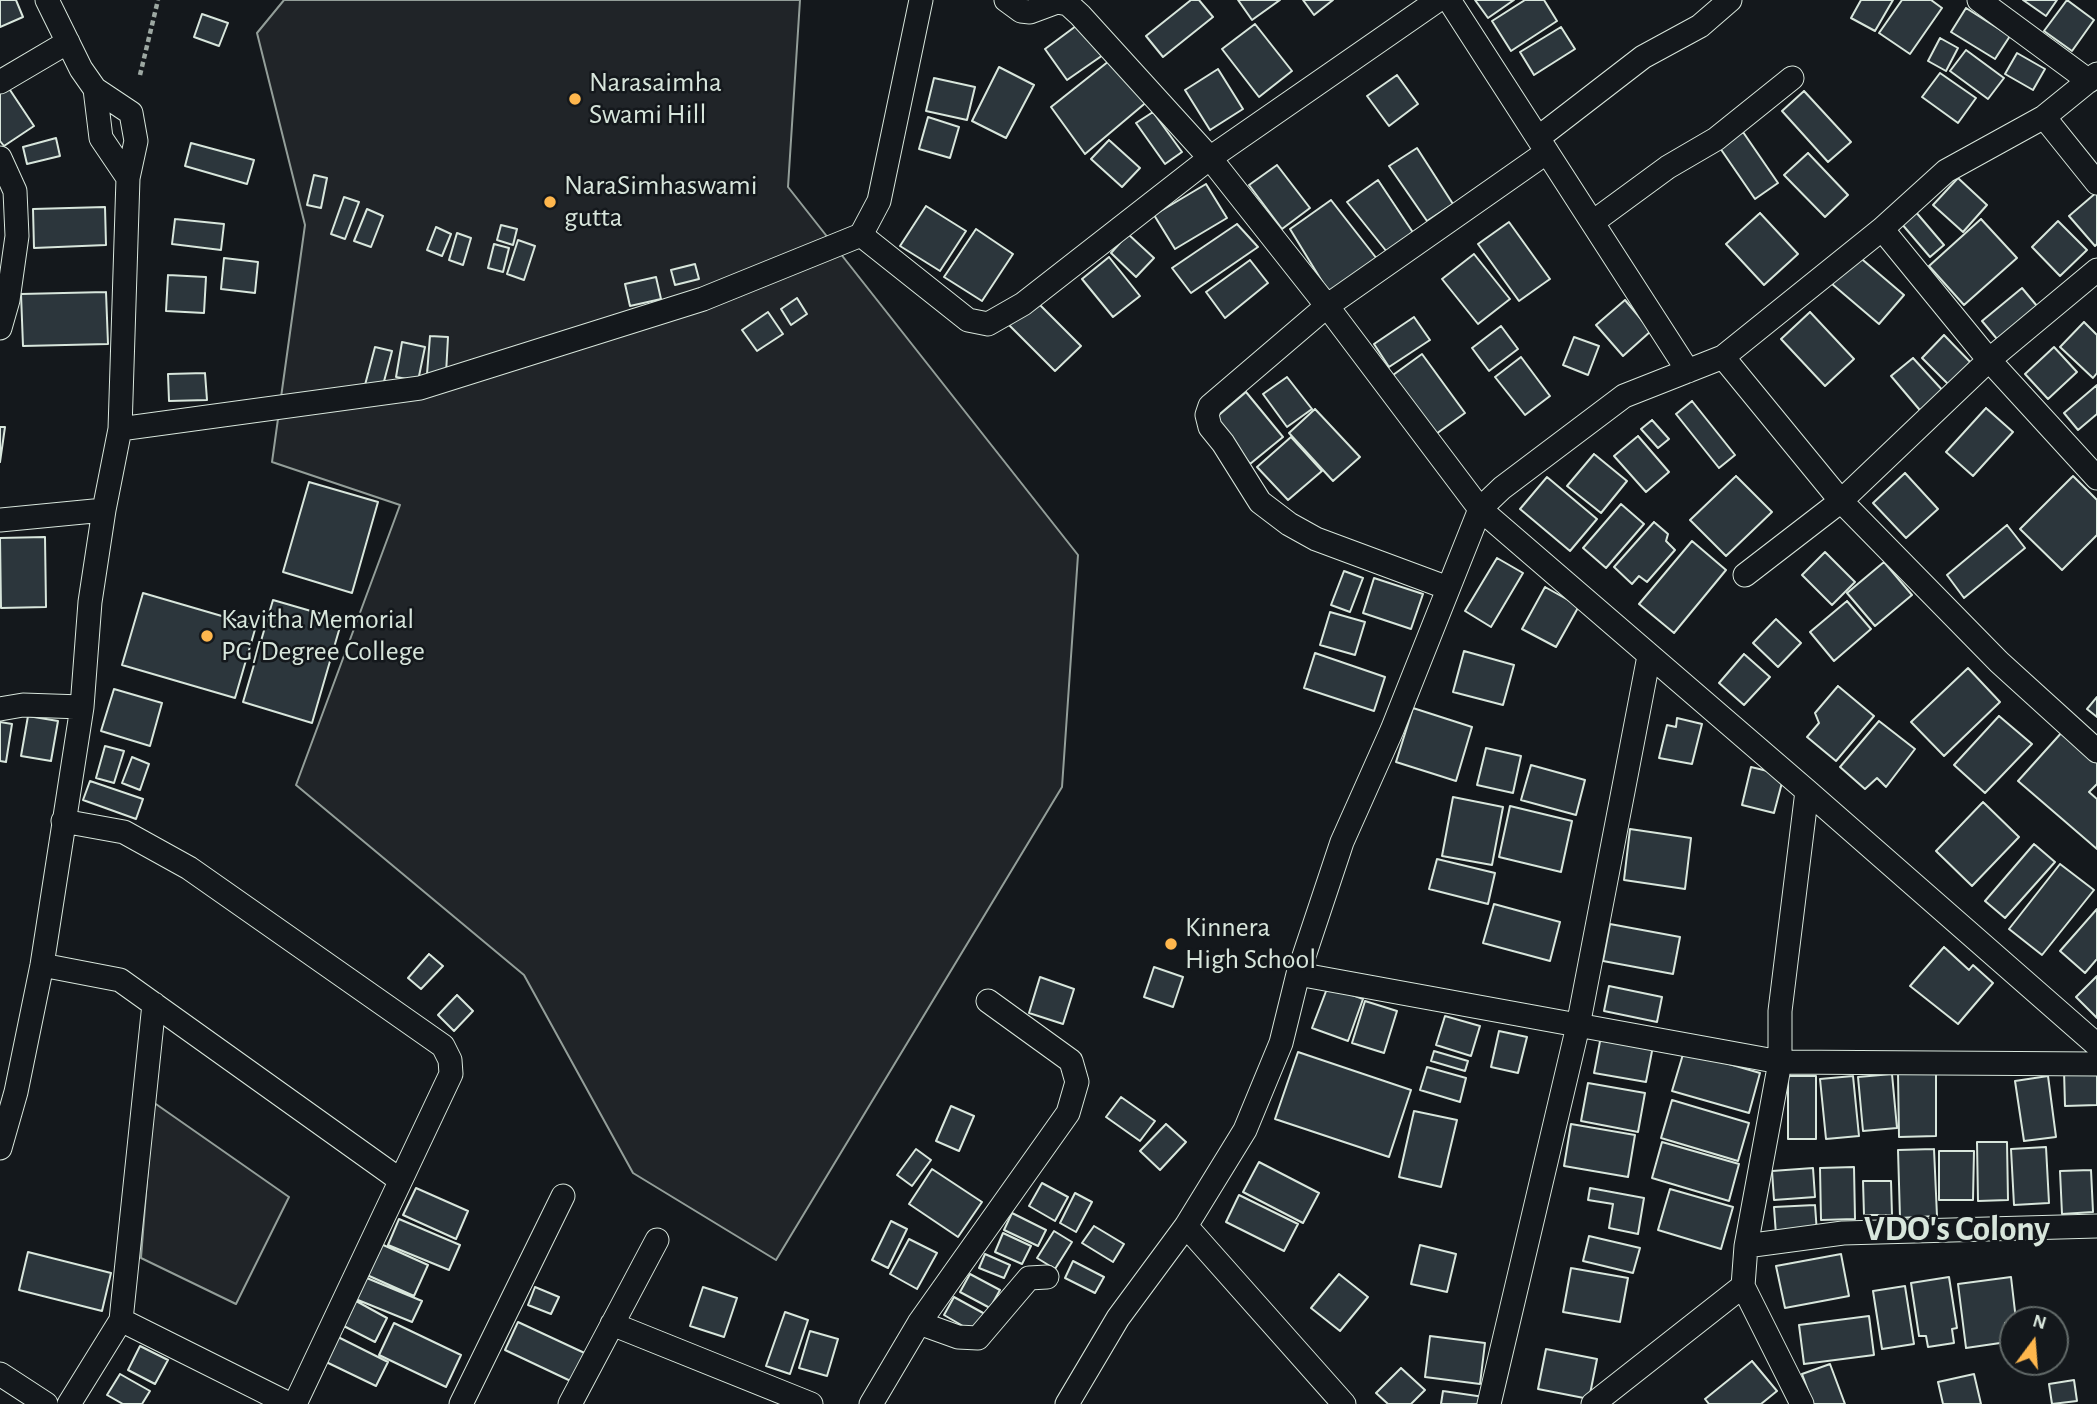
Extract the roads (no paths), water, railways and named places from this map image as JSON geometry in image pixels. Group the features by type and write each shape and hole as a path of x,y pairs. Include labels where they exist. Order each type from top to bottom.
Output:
{"street":[{"path":"0,1148 16,1092 42,965 82,707 90,602 120,429 128,178 136,141 131,113 95,89 80,69 47,0"},
{"path":"120,429 420,388 704,299 861,235 880,201 921,0"},
{"path":"1006,0 1021,11 1030,12 1057,2 1068,4 1210,158 1480,509 2097,1045"},
{"path":"861,235 968,320 988,324 1023,304 1210,158 1438,0"},
{"path":"1448,0 1688,371"},
{"path":"1448,588 1316,539 1289,524 1260,502 1210,427 1207,415 1210,406 1326,306 1543,145 1643,57 1700,26 1730,0"},
{"path":"1066,1404 1118,1318 1186,1226 1245,1130 1282,1043 1298,974 1342,842 1392,730 1480,509 1502,488 1624,396 1723,357 1882,229 1946,171 2045,117 2093,78 1979,0"},
{"path":"0,82 68,42"},
{"path":"1593,222 1668,167 1716,139 1792,78"},
{"path":"95,89 101,138 128,178"},
{"path":"2045,117 2097,183"},
{"path":"0,158 15,191 17,236 9,300 0,328"},
{"path":"1882,229 1989,360 2097,478"},
{"path":"1745,576 1841,501 1989,360 2097,270"},
{"path":"1723,357 1841,501 1999,662 2097,751"},
{"path":"0,520 104,510"},
{"path":"1489,1404 1578,1026 1649,656"},
{"path":"0,709 23,705 82,707"},
{"path":"1802,1404 1743,1286 1746,1246 1780,1062 1780,1011 1807,791"},
{"path":"63,821 124,832 190,868 443,1046 450,1060 451,1074 295,1404"},
{"path":"42,965 120,980 400,1180"},
{"path":"1298,974 1780,1062 2097,1064"},
{"path":"871,1404 919,1323 1068,1113 1077,1082 1071,1060 988,1001"},
{"path":"69,1404 121,1320 154,1004"},
{"path":"461,1404 563,1196"},
{"path":"1186,1226 1344,1404"},
{"path":"1746,1246 1843,1233 2097,1226"},
{"path":"570,1404 657,1240"},
{"path":"919,1323 958,1337 978,1338 1029,1278 1047,1277"},
{"path":"1593,1404 1743,1286"},
{"path":"121,1320 289,1404"},
{"path":"612,1324 811,1404"},
{"path":"0,1374 46,1404"}],"place":[{"name":"Narasaimha Swami Hill","path":"575,99"},
{"name":"NaraSimhaswami gutta","path":"550,202"},
{"name":"Kavitha Memorial PG/Degree College","path":"207,636"},
{"name":"Kinnera High School","path":"1171,944"}],"district":[{"name":"VDO's Colony","path":"1957,1229"}]}
